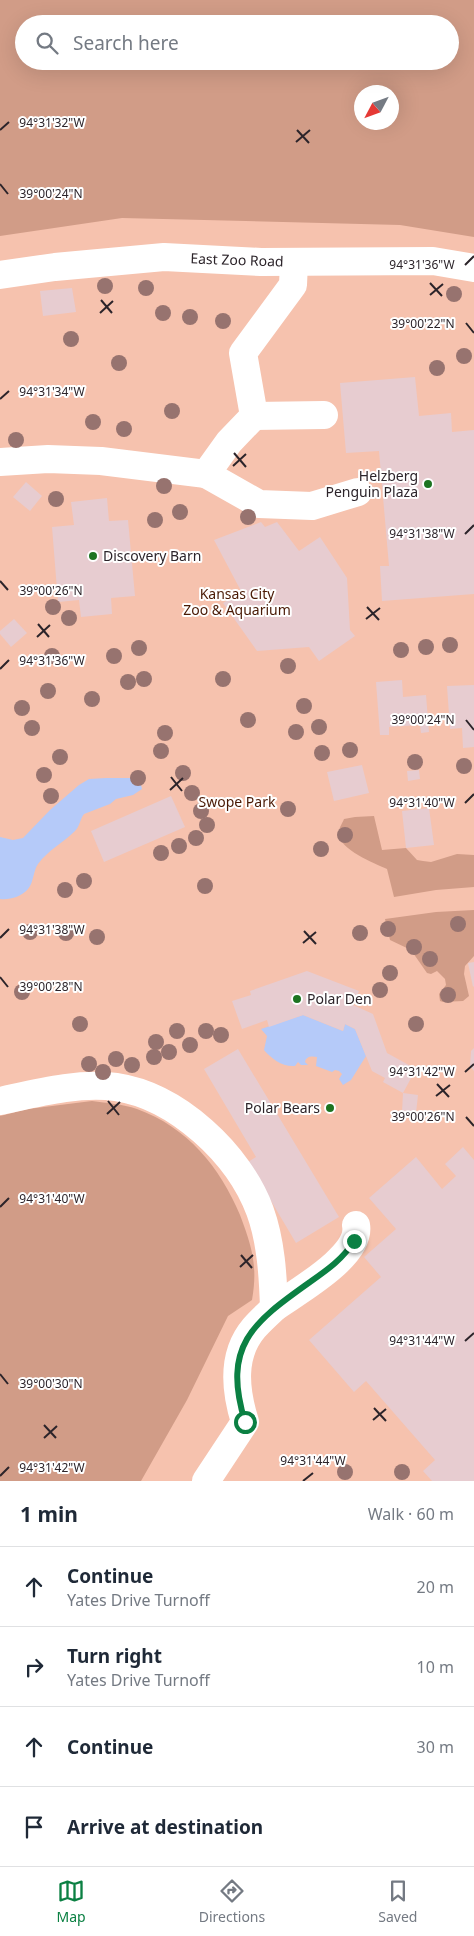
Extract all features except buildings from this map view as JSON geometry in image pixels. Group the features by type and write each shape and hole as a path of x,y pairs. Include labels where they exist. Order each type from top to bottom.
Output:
{"lane":[{"name":"East Zoo Road","path":"0,275 55,267 164,257 294,262 433,261 474,268"},
{"path":"254,416 243,353 293,286 294,262"},
{"path":"206,474 230,442 254,416 324,415"},
{"path":"0,462 48,460 100,461 206,474 259,504 312,506 358,492"},
{"path":"0,1102 65,1088 115,1087 150,1096 188,1119 227,1154 260,1210 273,1278 274,1308"},
{"path":"206,1481 245,1422 238,1400 237,1377 238,1360 244,1343 254,1328 274,1308 339,1261 354,1241 357,1234 356,1225"}],"green space":[{"name":"Swope Park","path":"0,0 474,0 474,1481 0,1481"}],"shaded area":[{"path":"0,0 474,0 474,237 400,225 122,218 0,236"},
{"path":"374,816 382,850 406,848 417,860 431,862 457,854 474,855 474,887 436,890 394,897 387,869 351,851 341,840 339,834 344,819"},
{"path":"474,910 474,956 465,966 464,974 469,996 463,1001 440,1001 439,994 446,985 445,979 437,971 431,974 427,973 411,950 390,940 385,919 436,912"},
{"path":"92,1101 131,1107 155,1117 171,1126 186,1138 212,1165 232,1197 248,1237 254,1267 252,1300 228,1316 187,1400 141,1481 0,1481 0,1116 28,1109"}],"water":[{"path":"130,778 140,781 142,789 133,795 116,799 110,804 84,814 75,831 38,864 28,889 15,897 0,899 0,837 13,840 23,838 50,810 79,785 89,779"},
{"path":"303,1015 343,1031 345,1024 355,1029 366,1056 351,1080 343,1085 339,1079 342,1074 339,1071 335,1070 332,1072 316,1066 317,1057 308,1058 305,1062 308,1065 301,1065 298,1062 295,1066 290,1066 278,1062 264,1050 267,1036 261,1029"}],"place":[{"name":"Helzberg Penguin Plaza","path":"428,484"},
{"name":"Discovery Barn","path":"93,556"},
{"name":"Polar Den","path":"297,999"},
{"name":"Polar Bears","path":"330,1108"}],"route":[{"path":"245,1422 238,1400 237,1377 238,1360 244,1343 254,1328 274,1308 339,1261 354,1241"}],"park label":[{"name":"Kansas City Zoo & Aquarium","path":"237,602"}]}
